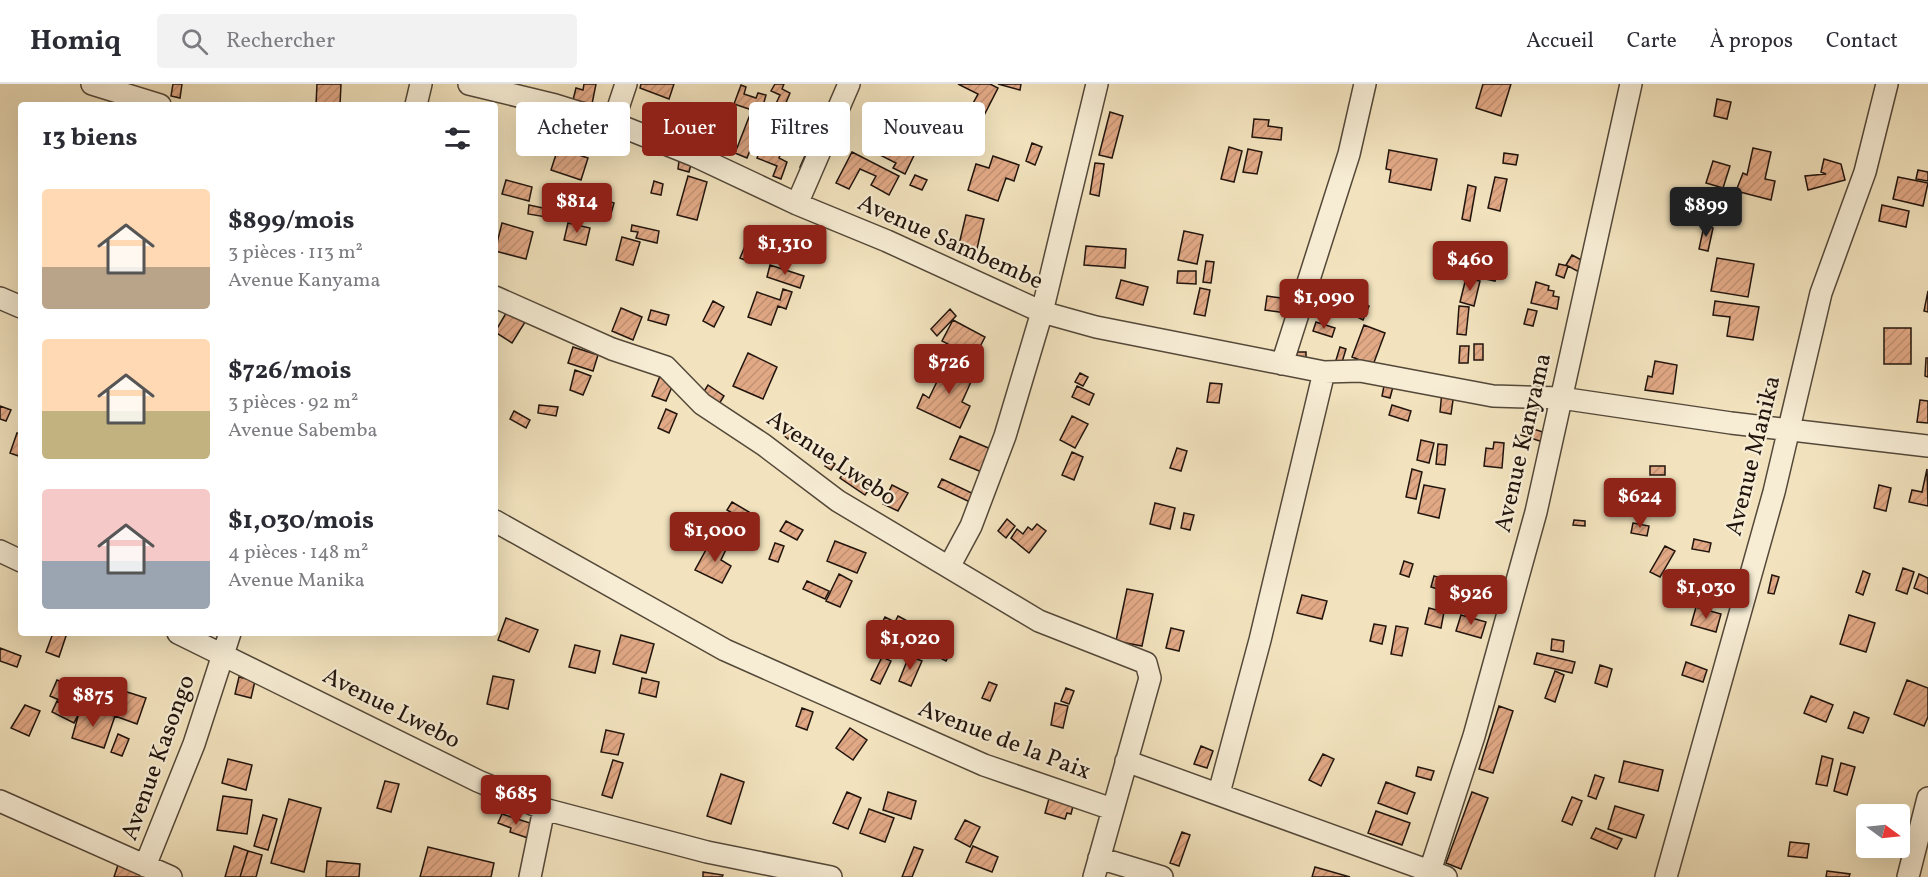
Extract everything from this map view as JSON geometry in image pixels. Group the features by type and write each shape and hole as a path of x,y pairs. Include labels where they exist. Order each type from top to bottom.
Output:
{"street":[{"path":"92,84 150,102"},
{"path":"417,102 422,84"},
{"name":"Avenue Sambembe","path":"469,84 543,102"},
{"path":"620,102 626,84"},
{"path":"797,204 849,84"},
{"path":"950,565 971,526 991,475 1042,312 1097,84"},
{"path":"1282,364 1349,154 1365,84"},
{"name":"Avenue Kanyama","path":"1434,875 1536,512 1631,84"},
{"name":"Avenue Manika","path":"1666,877 1774,492 1821,293 1865,172 1887,84"},
{"name":"Avenue Sambembe","path":"630,130 693,155 797,204 887,241 1042,312 1096,327 1324,372 1360,370 1493,396 1561,398 1731,423 1928,446"},
{"path":"0,298 18,307"},
{"name":"Avenue Lwebo","path":"498,298 612,349 671,370 702,404 764,445 806,478 1039,621 1143,660 1150,669 1150,678 1126,761"},
{"path":"1219,792 1258,650 1324,372"},
{"name":"Avenue de la Paix","path":"498,523 725,650 984,765 1112,809"},
{"path":"0,551 18,560"},
{"name":"Avenue Lwebo","path":"185,636 224,653 478,781 544,809 707,852 831,877"},
{"name":"Avenue Kasongo","path":"146,866 194,744 229,636"},
{"path":"1126,761 1096,868 1162,877"},
{"name":"Avenue de la Paix","path":"1126,761 1219,792 1434,875"},
{"path":"1908,877 1928,798"},
{"path":"0,801 171,877"},
{"path":"530,877 544,809"}],"building":[{"path":"173,84 182,84 180,98 171,96"},
{"path":"317,84 341,84 340,102 316,102"},
{"path":"584,84 596,84 592,102 573,100 576,88 583,90"},
{"path":"641,84 674,84 669,99 640,88"},
{"path":"775,84 784,84 782,89 790,93 786,102 777,102 780,95 771,91"},
{"path":"958,84 990,84 998,88 985,113 985,102 974,102 978,94"},
{"path":"998,84 1021,84 1020,90"},
{"path":"1483,84 1511,84 1501,116 1476,108"},
{"path":"741,85 746,87 744,94 756,98 758,93 766,95 764,102 749,102 749,109 735,102"},
{"path":"1717,99 1731,102 1727,119 1714,116"},
{"path":"1110,112 1123,116 1112,158 1099,155"},
{"path":"749,117 747,158 737,154 737,148"},
{"path":"1254,119 1269,120 1268,126 1282,128 1281,140 1252,137"},
{"path":"1032,143 1042,147 1035,165 1026,161"},
{"path":"1229,147 1242,151 1234,182 1221,179"},
{"path":"1753,148 1771,152 1765,179 1775,181 1771,200 1736,191 1743,173 1747,175"},
{"path":"1248,149 1262,152 1257,174 1243,172"},
{"path":"1389,150 1437,159 1431,190 1389,182 1391,170 1386,169"},
{"path":"852,152 899,176 889,195 871,185 876,176 860,169 849,189 836,183"},
{"path":"1504,153 1518,155 1516,165 1503,163"},
{"path":"555,156 588,158 581,180 551,170"},
{"path":"758,156 780,156 779,158 787,162 781,179 773,176 777,166 757,158"},
{"path":"805,156 816,156 809,171 800,167"},
{"path":"882,156 914,156 905,174 893,168 896,163"},
{"path":"993,156 1019,165 1014,181 1006,178 998,201 968,190 976,164 989,168"},
{"path":"1824,159 1841,164 1845,180 1808,190 1805,176 1826,174 1821,172"},
{"path":"679,161 691,164 689,172 678,169"},
{"path":"1713,161 1730,166 1723,188 1706,183"},
{"path":"1095,163 1104,164 1099,196 1090,194"},
{"path":"1918,170 1928,172 1928,181 1916,179"},
{"path":"915,175 927,180 922,190 910,185"},
{"path":"688,176 707,182 697,220 677,215"},
{"path":"1495,177 1507,179 1500,211 1488,208"},
{"path":"1898,177 1928,183 1923,206 1893,199"},
{"path":"506,180 532,187 529,201 502,194"},
{"path":"654,181 663,184 661,195 651,193"},
{"path":"1468,185 1476,187 1470,221 1462,219"},
{"path":"592,196 614,203 611,214 589,208"},
{"path":"529,205 548,209 546,217 528,214"},
{"path":"1882,205 1909,211 1906,227 1879,221"},
{"path":"597,210 605,213 603,219 595,217"},
{"path":"966,215 984,219 975,257 957,253"},
{"path":"502,223 533,232 526,259 498,252"},
{"path":"568,223 590,228 586,245 564,240"},
{"path":"632,225 659,231 657,243 636,238 638,232 631,231"},
{"path":"1704,226 1713,228 1708,251 1699,249"},
{"path":"1184,231 1203,235 1197,264 1178,260"},
{"path":"751,232 763,237 752,263 740,258"},
{"path":"622,237 640,242 633,265 616,260"},
{"path":"1086,246 1126,249 1125,268 1084,265"},
{"path":"1572,255 1587,263 1581,273 1566,265"},
{"path":"1717,258 1754,264 1748,297 1711,291"},
{"path":"1206,261 1214,262 1211,283 1203,282"},
{"path":"1475,263 1498,268 1495,281 1472,276"},
{"path":"1559,264 1568,266 1564,278 1556,275"},
{"path":"770,265 804,276 800,288 767,277"},
{"path":"1178,271 1196,271 1196,284 1177,283"},
{"path":"1466,278 1480,281 1474,306 1460,302"},
{"path":"1121,280 1148,287 1143,305 1116,298"},
{"path":"1536,282 1549,286 1548,290 1554,291 1553,296 1559,297 1557,309 1531,303"},
{"path":"1200,288 1210,290 1205,316 1194,314"},
{"path":"783,289 792,292 786,309 778,306 771,325 748,317 757,292 780,300"},
{"path":"1928,291 1928,312 1924,311"},
{"path":"1267,296 1288,299 1286,313 1265,310"},
{"path":"1351,297 1369,306 1363,320 1344,310"},
{"path":"713,301 724,307 714,327 703,321"},
{"path":"1715,301 1759,307 1753,340 1727,336 1730,317 1713,315"},
{"path":"1459,306 1469,307 1466,335 1457,334"},
{"path":"509,308 527,319 512,343 498,334 498,327"},
{"path":"621,308 642,317 633,340 612,331"},
{"path":"950,309 956,316 937,336 931,329"},
{"path":"1528,309 1537,311 1533,326 1524,324"},
{"path":"651,310 669,315 666,325 648,320"},
{"path":"953,320 985,337 974,358 942,341"},
{"path":"1316,322 1335,328 1332,337 1313,331"},
{"path":"1364,325 1385,333 1373,365 1352,357"},
{"path":"1884,328 1911,328 1911,364 1884,364"},
{"path":"1474,344 1483,344 1483,360 1474,360"},
{"path":"1460,346 1469,346 1468,363 1459,363"},
{"path":"573,347 598,355 593,371 568,363"},
{"path":"1340,347 1346,349 1339,372 1333,370"},
{"path":"1297,352 1306,352 1306,363 1296,363"},
{"path":"748,353 777,367 763,399 733,386"},
{"path":"1926,358 1928,358 1928,377 1925,376"},
{"path":"947,361 975,373 962,402 970,406 960,428 917,408 923,394 929,398"},
{"path":"1655,361 1677,365 1673,394 1645,390 1648,376 1652,377"},
{"path":"575,370 591,376 583,395 570,390"},
{"path":"1080,373 1088,377 1083,386 1075,382"},
{"path":"660,376 674,382 666,401 652,396"},
{"path":"1385,381 1394,383 1390,398 1382,396"},
{"path":"1210,383 1222,384 1219,403 1207,402"},
{"path":"708,385 724,396 719,404 703,393"},
{"path":"1077,386 1094,394 1089,405 1072,397"},
{"path":"1442,391 1454,393 1451,414 1440,412"},
{"path":"1920,400 1928,401 1928,423 1917,422"},
{"path":"539,405 558,407 556,416 538,413"},
{"path":"1392,405 1411,411 1408,421 1389,415"},
{"path":"0,406 11,410 6,421 0,419"},
{"path":"666,409 677,414 669,433 658,428"},
{"path":"514,411 530,420 526,428 510,419"},
{"path":"1072,416 1088,424 1075,448 1060,440"},
{"path":"1524,426 1546,433 1543,442 1521,435"},
{"path":"786,428 793,432 788,439 782,434"},
{"path":"17,433 18,433 18,456 10,453"},
{"path":"960,436 998,452 989,475 950,459"},
{"path":"1421,440 1434,443 1429,463 1417,460"},
{"path":"1494,442 1504,443 1502,468 1484,466 1486,448 1493,449"},
{"path":"1438,444 1447,445 1445,465 1436,464"},
{"path":"1177,448 1187,451 1181,471 1170,468"},
{"path":"1072,452 1083,457 1074,480 1062,475"},
{"path":"829,460 835,464 831,470 825,466"},
{"path":"1650,466 1665,466 1665,475 1650,475"},
{"path":"1412,469 1422,472 1416,499 1406,497"},
{"path":"1927,469 1928,506 1909,502 1912,490 1922,492"},
{"path":"845,471 870,488 865,495 840,478"},
{"path":"942,479 976,495 972,503 938,487"},
{"path":"892,485 908,493 898,511 883,504"},
{"path":"1424,485 1445,489 1439,518 1418,513"},
{"path":"1879,485 1891,488 1886,511 1874,508"},
{"path":"732,502 749,512 744,520 727,510"},
{"path":"1155,503 1175,508 1170,529 1150,524"},
{"path":"1184,513 1194,515 1190,530 1181,528"},
{"path":"1007,519 1015,526 1006,538 998,531"},
{"path":"1574,520 1585,521 1585,526 1573,525"},
{"path":"786,521 803,530 797,540 780,531"},
{"path":"1633,523 1649,526 1647,536 1631,533"},
{"path":"1037,524 1046,531 1029,553 1011,538 1017,529 1023,534 1028,527 1032,530"},
{"path":"720,539 729,543 721,560 731,566 722,583 695,570 707,548 714,551"},
{"path":"1694,539 1711,543 1709,552 1692,549"},
{"path":"835,541 866,553 857,573 827,561"},
{"path":"775,543 784,546 778,562 769,559"},
{"path":"1665,546 1675,551 1660,577 1650,572"},
{"path":"1404,561 1413,564 1409,577 1400,574"},
{"path":"1903,568 1914,572 1907,594 1896,590"},
{"path":"1863,571 1870,574 1863,595 1856,592"},
{"path":"839,574 852,581 840,607 826,601"},
{"path":"1919,574 1928,578 1928,594 1914,588"},
{"path":"1772,575 1779,577 1774,594 1768,593"},
{"path":"1434,576 1454,582 1451,593 1431,587"},
{"path":"807,581 829,591 825,599 803,589"},
{"path":"1127,589 1153,594 1142,646 1116,641"},
{"path":"1302,595 1327,601 1322,619 1297,613"},
{"path":"1495,599 1502,601 1500,611 1493,609"},
{"path":"1696,607 1721,614 1716,632 1691,625"},
{"path":"1429,608 1444,612 1441,628 1425,624"},
{"path":"1461,615 1486,622 1481,638 1456,631"},
{"path":"1849,615 1875,623 1866,652 1840,644"},
{"path":"898,616 913,624 906,639 881,625 885,617 895,622"},
{"path":"506,618 538,630 529,652 498,640"},
{"path":"1374,624 1386,626 1382,644 1370,641"},
{"path":"1396,626 1408,628 1402,656 1391,654"},
{"path":"1171,628 1184,631 1179,651 1166,648"},
{"path":"924,632 953,647 946,661 917,646"},
{"path":"621,635 654,644 646,673 613,664"},
{"path":"52,636 66,636 59,657 46,652"},
{"path":"1552,639 1564,641 1563,652 1551,650"},
{"path":"575,645 600,651 595,673 569,667"},
{"path":"0,648 21,656 17,667 0,661"},
{"path":"1537,653 1575,662 1572,673 1534,664"},
{"path":"909,656 922,661 911,686 899,681"},
{"path":"882,657 891,661 880,684 871,680"},
{"path":"1686,662 1707,670 1703,682 1682,675"},
{"path":"1600,665 1612,669 1607,687 1595,683"},
{"path":"1555,671 1564,675 1555,702 1545,698"},
{"path":"493,676 514,680 508,709 487,704"},
{"path":"239,677 255,681 251,698 235,694"},
{"path":"642,678 659,682 656,697 639,693"},
{"path":"57,680 87,692 80,709 50,696"},
{"path":"1907,680 1928,688 1928,717 1924,726 1894,714"},
{"path":"989,682 997,685 990,701 982,698"},
{"path":"1066,688 1074,691 1069,704 1061,701"},
{"path":"124,691 146,698 137,724 115,716"},
{"path":"1811,696 1833,705 1826,722 1804,713"},
{"path":"57,701 80,711 74,723 52,712"},
{"path":"1055,703 1068,706 1063,728 1051,725"},
{"path":"25,705 40,711 29,736 11,728"},
{"path":"1499,706 1513,711 1493,773 1479,769"},
{"path":"802,708 813,712 807,730 796,726"},
{"path":"80,709 115,716 104,748 72,738"},
{"path":"1854,712 1869,718 1863,733 1848,728"},
{"path":"850,728 867,740 853,760 836,748"},
{"path":"606,730 624,734 618,755 601,752"},
{"path":"118,734 129,739 122,756 111,752"},
{"path":"1201,746 1213,751 1207,768 1194,764"},
{"path":"1323,754 1334,759 1321,786 1309,780"},
{"path":"1822,756 1833,759 1827,786 1816,784"},
{"path":"228,759 252,765 246,790 222,783"},
{"path":"613,760 623,763 612,798 602,795"},
{"path":"1624,761 1663,770 1658,791 1619,782"},
{"path":"1841,763 1855,767 1847,795 1834,791"},
{"path":"1418,767 1434,771 1431,780 1416,776"},
{"path":"721,774 744,782 731,824 707,816"},
{"path":"1595,775 1604,778 1596,799 1588,796"},
{"path":"385,781 399,784 391,812 377,808"},
{"path":"1386,782 1415,793 1407,814 1378,803"},
{"path":"847,792 861,798 848,829 833,823"},
{"path":"888,792 916,801 911,819 883,810"},
{"path":"1472,792 1488,798 1461,869 1446,863"},
{"path":"1050,795 1074,802 1071,814 1067,813 1065,819 1045,813"},
{"path":"223,796 252,800 247,834 217,830"},
{"path":"1572,797 1582,801 1572,825 1562,821"},
{"path":"289,799 321,808 304,872 271,863"},
{"path":"1615,806 1644,815 1636,838 1608,829"},
{"path":"869,809 894,818 885,842 860,833"},
{"path":"1376,811 1410,823 1402,845 1368,833"},
{"path":"502,814 533,824 528,838 510,832 511,828 498,823"},
{"path":"263,815 277,819 268,850 254,846"},
{"path":"965,820 980,827 970,847 955,839"},
{"path":"1596,828 1622,839 1617,849 1591,838"},
{"path":"1182,832 1190,835 1179,866 1170,863"},
{"path":"1790,842 1809,844 1807,858 1788,856"},
{"path":"234,846 248,851 240,877 225,877"},
{"path":"973,846 998,857 992,872 966,862"},
{"path":"428,847 494,863 491,877 420,877"},
{"path":"914,847 923,850 912,877 902,877"},
{"path":"248,851 262,855 256,877 240,877"},
{"path":"327,861 360,864 359,877 326,877"},
{"path":"118,865 144,873 142,877 114,877"},
{"path":"1315,867 1350,877 1312,877"},
{"path":"1827,871 1850,874 1849,877 1826,877"},
{"path":"703,872 723,875 722,877 703,877"}]}
